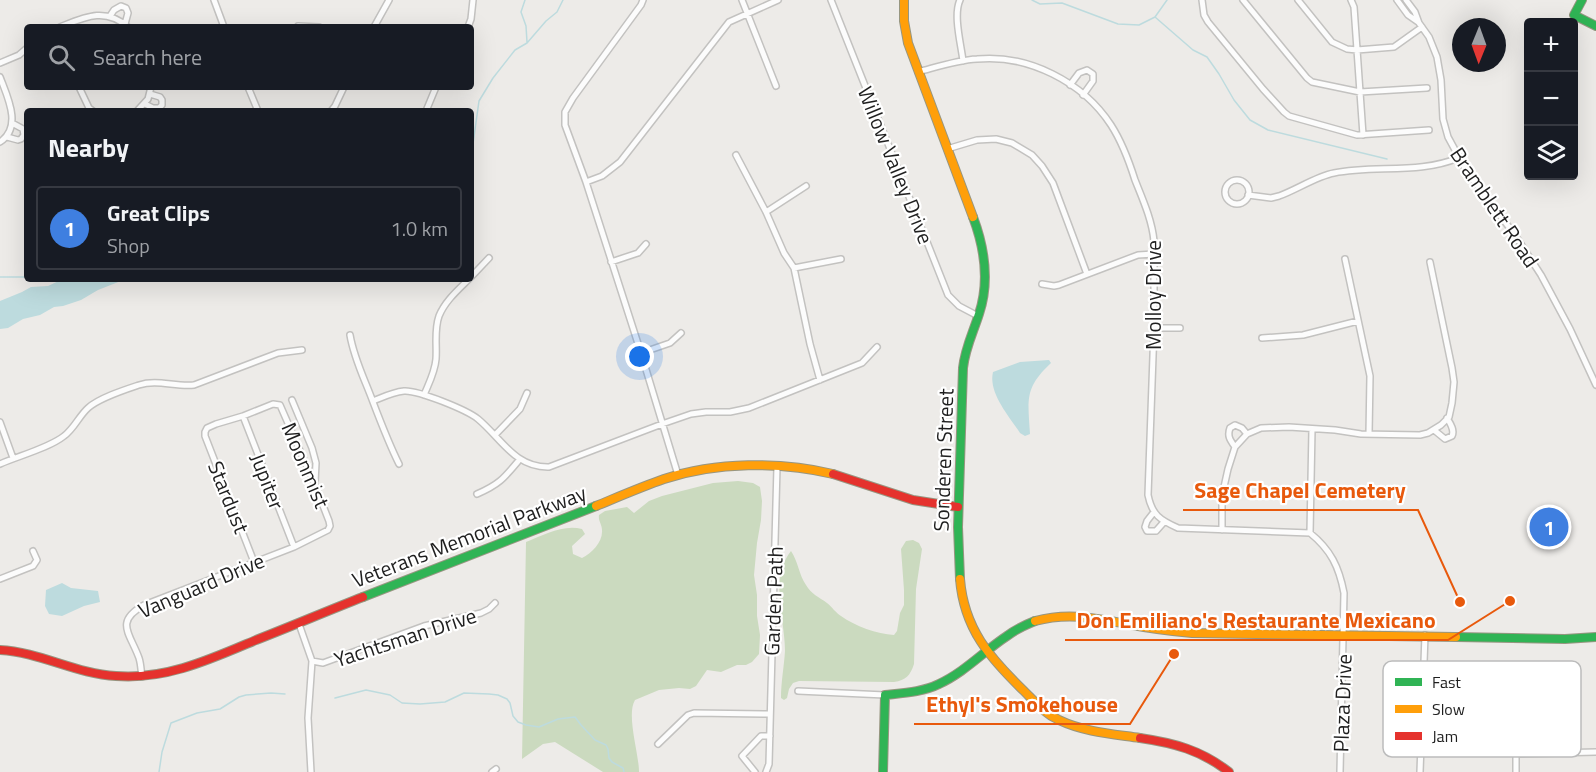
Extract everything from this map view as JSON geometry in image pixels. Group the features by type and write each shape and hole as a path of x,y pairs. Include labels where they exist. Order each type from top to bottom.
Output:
{"street":[{"path":"214,0 223,24"},
{"path":"376,24 389,0"},
{"path":"469,24 473,0"},
{"path":"643,0 573,98 565,112 565,125 586,182 678,476"},
{"path":"741,0 776,86"},
{"path":"586,182 602,176 620,162 729,22 778,0"},
{"name":"Willow Valley Drive","path":"831,0 948,295 959,306 978,316"},
{"name":"Sonderen Street","path":"904,0 905,32 908,43 980,232 986,258 983,300 965,352 958,507 960,592 964,609 972,628 987,651 1005,672 1054,718 1071,725 1190,749 1210,757 1229,772"},
{"path":"960,0 957,18 963,61"},
{"path":"1202,0 1204,15 1208,22 1284,112 1294,119 1357,135 1429,130"},
{"path":"1243,0 1307,78 1318,84 1360,93 1427,88"},
{"path":"1298,0 1332,42 1357,50 1394,47 1420,25"},
{"path":"1351,0 1354,7 1363,135"},
{"name":"Bramblett Road","path":"1398,0 1408,15 1429,37 1437,57 1443,119 1458,158 1515,235 1541,275 1596,385"},
{"name":"Bramblett Road","path":"1406,0 1415,12 1420,25"},
{"path":"1582,0 1574,15 1596,26"},
{"path":"110,16 117,8 121,6 126,8 128,13 126,24"},
{"path":"68,24 98,15 110,16 123,24"},
{"path":"0,63 24,51"},
{"name":"Molloy Drive","path":"918,72 963,61 990,58 1034,66 1053,74 1083,95 1110,123 1120,142 1152,228 1154,254 1149,495 1150,505 1154,512 1147,521 1145,527 1147,531 1156,531 1164,522 1178,528 1310,533"},
{"path":"1070,85 1079,73 1087,70 1093,74 1093,81 1083,95"},
{"path":"0,77 12,111 12,123 7,137 0,142"},
{"path":"80,90 89,108"},
{"path":"140,108 145,104 151,90"},
{"path":"249,90 257,108"},
{"path":"334,108 343,90"},
{"path":"427,108 435,90"},
{"path":"145,104 153,108 159,108 162,105 160,97 150,94"},
{"path":"7,137 18,140 24,135 23,129 12,123"},
{"path":"947,149 977,140 996,139 1012,143 1032,155 1053,183 1087,274"},
{"path":"736,155 766,212 784,253 794,268 820,380"},
{"path":"1248,195 1279,196 1332,173 1428,166 1443,164 1458,158"},
{"path":"1239,180 1248,188 1248,195 1243,202 1235,204 1226,198 1225,191 1228,184 1239,180"},
{"path":"766,212 806,186"},
{"path":"611,262 638,253 646,244"},
{"path":"1042,284 1059,285 1138,255 1154,254"},
{"path":"474,274 489,258"},
{"path":"794,268 840,259"},
{"path":"1346,259 1370,376 1370,434"},
{"path":"1222,530 1222,496 1228,469 1235,447 1247,434 1261,428 1289,427 1370,434 1420,435 1434,430 1447,418 1452,403 1454,382 1430,262"},
{"path":"424,395 434,372 436,328 439,318 448,301 466,282"},
{"path":"1262,338 1303,335 1358,321"},
{"path":"1154,328 1180,328"},
{"path":"641,353 670,344 681,333"},
{"path":"350,335 353,352 399,464"},
{"path":"373,401 404,391 424,395 477,418 520,459 534,466 549,467 662,424 698,413 729,412 749,408 862,363 877,347"},
{"path":"0,464 53,443 64,436 88,408 98,401 139,385 160,383 194,385 278,353 302,350"},
{"path":"495,435 520,409 527,393"},
{"path":"292,399 312,448 316,463 315,484"},
{"name":"Moonmist","path":"243,416 273,404 280,405 315,484 330,526"},
{"name":"Stardust","path":"243,416 216,424 204,432 254,562"},
{"name":"Jupiter","path":"243,416 294,547"},
{"path":"1434,430 1445,439 1452,436 1453,428 1447,418"},
{"path":"0,422 13,459"},
{"path":"1235,447 1229,439 1230,428 1235,425 1247,434"},
{"path":"1312,429 1310,533 1328,549 1342,582 1344,634"},
{"path":"477,494 496,485 520,459"},
{"name":"Veterans Memorial Parkway","path":"0,650 24,651 87,671 109,675 142,677 168,673 193,666 228,650 654,483 726,467 798,467 851,479 912,500 958,507"},
{"name":"Garden Path","path":"766,772 769,764 777,467"},
{"path":"1154,512 1164,522"},
{"name":"Vanguard Drive","path":"142,677 139,658 127,629 129,616 144,605 294,547 323,534 330,526"},
{"path":"0,579 33,566 37,560 33,551"},
{"name":"Yachtsman Drive","path":"312,662 323,663 424,626 481,613 495,603"},
{"path":"798,691 885,695 918,692 937,686 957,675 1004,636 1024,624 1042,618 1073,615 1178,632 1564,639 1596,637"},
{"path":"299,624 312,662 308,736 311,772"},
{"name":"Plaza Drive","path":"1340,772 1344,634"},
{"path":"1424,661 1425,635"},
{"path":"884,772 885,695"},
{"path":"658,744 688,715 694,713 770,714"},
{"path":"755,772 742,756 761,736 770,736"},
{"path":"1581,752 1596,752"},
{"path":"1420,772 1421,757"}],"green space":[{"path":"738,481 753,483 760,487 762,501 754,575 760,635 759,654 746,665 737,665 721,672 707,670 696,686 690,689 659,690 635,700 632,724 639,772 603,772 555,742 543,744 522,759 526,542 561,529 582,529 585,534 572,546 573,554 582,558 599,543 602,530 599,515 605,511 627,507 634,513 649,501 662,496 713,483"},
{"path":"913,540 919,543 922,549 916,589 914,664 905,679 894,682 799,681 793,683 787,698 784,700 781,698 785,651 779,586 784,562 791,551 808,588 839,615 866,629 894,635 904,605 901,549 906,541"}],"water":[{"path":"57,282 118,282 81,300 54,307 40,315 23,319 8,328 0,329 0,301 31,287 48,286"},
{"path":"1049,360 1051,363 1032,387 1029,403 1030,434 1025,436 1020,433 996,396 992,380 993,372 1020,362"},
{"path":"62,583 71,588 98,591 100,602 62,616 49,614 45,606 46,590"}],"waterway":[{"path":"525,0 521,12 526,26 527,42"},
{"path":"474,137 479,101 493,78 515,50 527,43 557,12 563,0"},
{"path":"1032,0 1040,4 1062,3 1118,24 1139,25 1155,17 1167,0"},
{"path":"1155,17 1193,50 1207,57 1234,100 1250,120 1268,130 1387,159"},
{"path":"0,277 24,277"},
{"path":"335,698 366,690 390,695 402,703 420,704 445,702 464,693 498,695 507,699 513,716 518,722 526,725 539,727 558,719 575,717 595,740 606,745 609,758 623,768 624,772"},
{"path":"159,772 162,752 171,723 197,713 220,709 246,695 285,694"}],"traffic: fast":[{"path":"1582,0 1574,15 1596,26"},
{"path":"960,579 958,527 963,368 967,347 982,302 985,277 981,241 973,217"},
{"path":"363,597 596,506"},
{"path":"883,772 885,695 933,687 957,674 1014,631 1035,621"},
{"path":"1456,637 1565,639 1596,637"}],"traffic: slow":[{"path":"904,0 904,21 908,43 973,217"},
{"path":"596,506 664,479 705,469 770,465 833,474"},
{"path":"960,579 967,613 981,641 1000,667 1040,707 1054,717 1078,727 1140,738"},
{"path":"1035,621 1047,618 1081,617 1192,633 1456,637"}],"traffic: jam":[{"path":"833,474 913,500 958,507"},
{"path":"0,650 29,655 101,674 153,675 205,661 363,597"},
{"path":"1140,738 1164,742 1198,753 1229,772"}],"place":[{"name":"Great Clips","path":"1549,527"},
{"name":"Don Emiliano's Restaurante Mexicano","path":"1510,601"},
{"name":"Sage Chapel Cemetery","path":"1460,602"},
{"name":"Ethyl's Smokehouse","path":"1174,654"}]}
